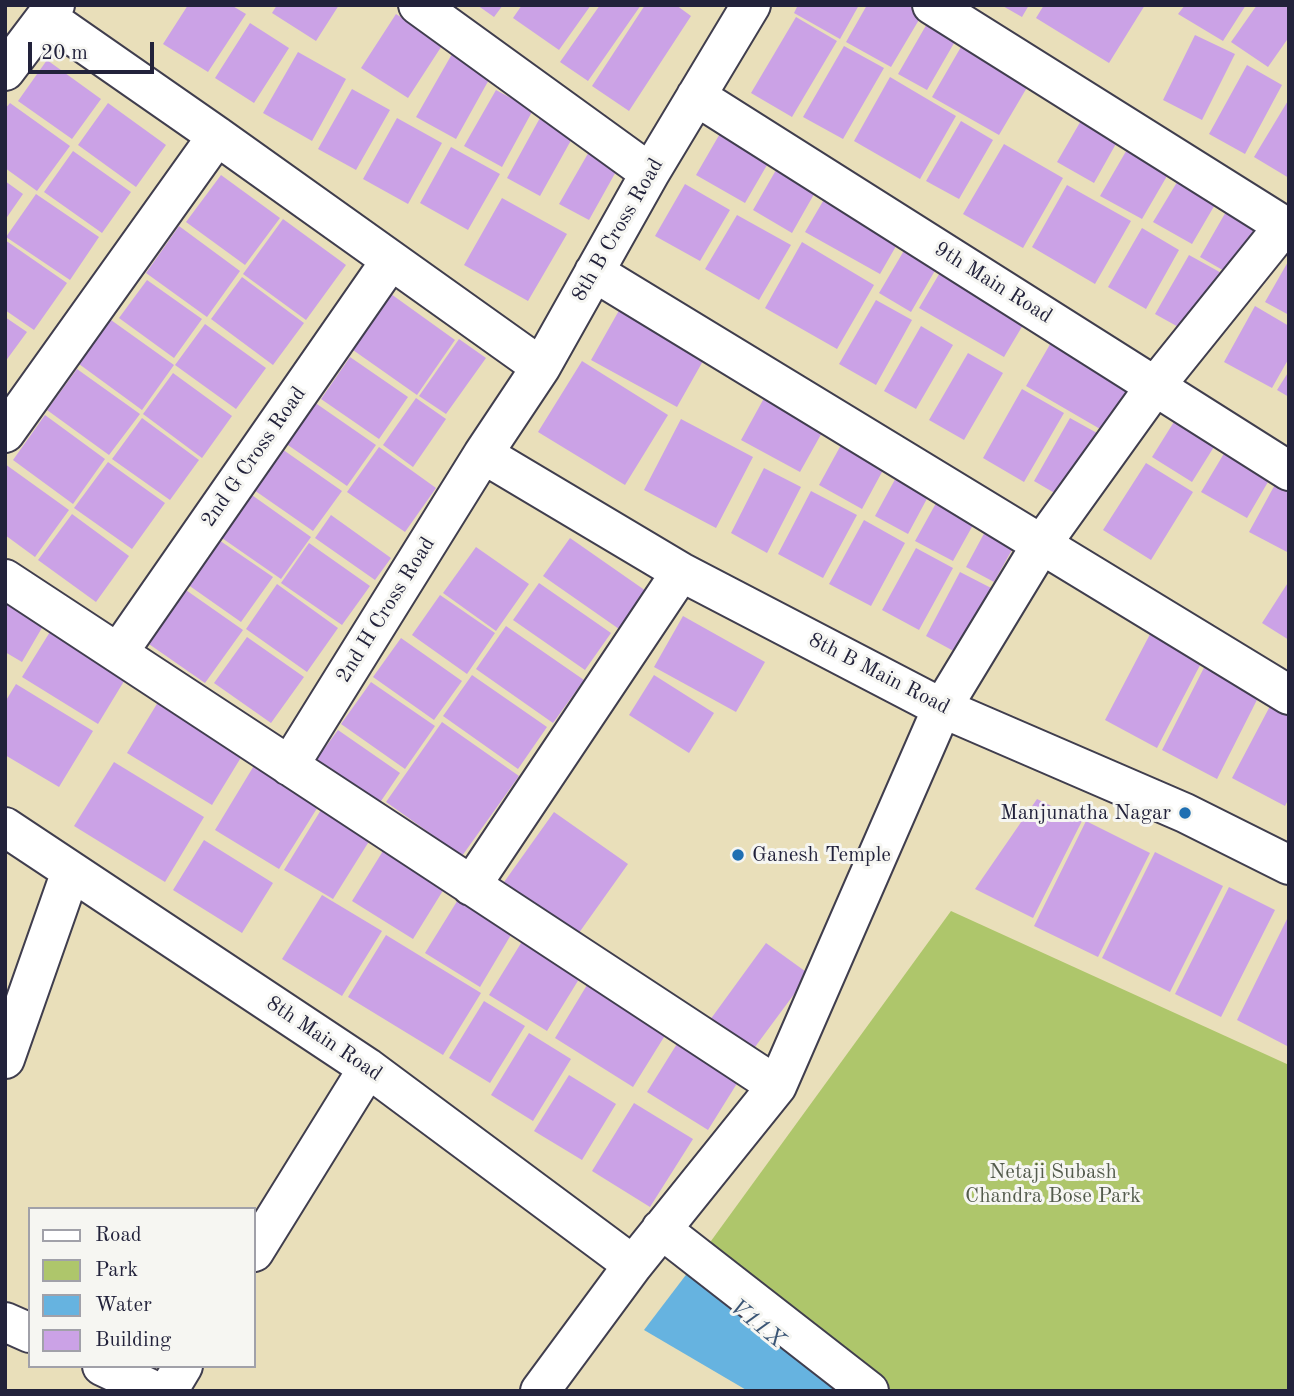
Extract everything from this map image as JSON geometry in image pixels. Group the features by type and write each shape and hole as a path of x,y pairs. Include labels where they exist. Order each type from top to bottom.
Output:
{"street":[{"path":"418,5 650,173"},
{"name":"8th B Cross Road","path":"484,454 541,367 650,173 751,5"},
{"path":"540,1391 633,1265 777,1086 943,708 1041,545 1156,385 1286,228 932,5"},
{"path":"5,71 50,11 217,136 541,367"},
{"name":"9th Main Road","path":"696,96 1289,471"},
{"path":"5,433 217,136"},
{"name":"2nd G Cross Road","path":"118,653 391,260"},
{"path":"594,272 1289,695"},
{"name":"8th B Main Road","path":"484,454 681,572 943,708 1185,813 1289,865"},
{"name":"2nd H Cross Road","path":"289,766 484,454"},
{"path":"471,886 681,572"},
{"path":"5,579 777,1086"},
{"name":"8th Main Road","path":"5,827 368,1068 633,1265"},
{"path":"5,1059 71,871"},
{"path":"256,1249 368,1068"},
{"path":"662,1229 869,1391"},
{"path":"5,1322 28,1332"},
{"path":"106,1368 156,1391"},
{"path":"168,1391 182,1368"}],"green space":[{"name":"Netaji Subash Chandra Bose Park","path":"951,911 1289,1065 1289,1391 840,1391 695,1263"}],"water":[{"name":"V11X","path":"695,1263 840,1391 748,1391 644,1330"}],"building":[{"path":"188,5 231,5 246,14 208,72 163,44"},
{"path":"277,5 339,5 316,41 272,13"},
{"path":"477,5 503,5 494,17"},
{"path":"522,5 591,5 559,50 513,18"},
{"path":"600,5 641,5 588,81 560,62"},
{"path":"645,5 676,5 691,16 629,111 592,86"},
{"path":"798,5 859,5 840,39 794,13"},
{"path":"867,5 910,5 923,13 891,67 846,42"},
{"path":"1001,5 1029,5 1022,17"},
{"path":"1044,5 1145,5 1109,63 1036,18"},
{"path":"1185,5 1246,5 1223,41 1178,14"},
{"path":"1257,5 1289,5 1289,37 1268,67 1231,42"},
{"path":"396,14 443,44 408,98 361,68"},
{"path":"932,15 961,31 927,90 898,74"},
{"path":"796,17 837,41 792,117 751,93"},
{"path":"250,23 289,48 254,103 215,78"},
{"path":"1195,35 1235,54 1202,120 1163,100"},
{"path":"965,40 1032,79 999,135 932,97"},
{"path":"844,46 884,68 843,139 803,117"},
{"path":"298,52 346,79 312,141 263,113"},
{"path":"452,54 491,76 456,139 416,117"},
{"path":"47,60 101,99 72,139 18,101"},
{"path":"1247,65 1282,85 1245,154 1209,134"},
{"path":"890,77 956,116 920,179 854,141"},
{"path":"352,89 390,110 356,170 318,149"},
{"path":"496,90 533,110 502,167 464,146"},
{"path":"1289,99 1289,178 1254,157"},
{"path":"10,103 70,146 37,191 5,168 5,109"},
{"path":"108,103 166,145 136,187 78,145"},
{"path":"1086,112 1122,133 1094,183 1057,162"},
{"path":"541,116 574,135 540,196 507,178"},
{"path":"397,118 442,143 408,204 363,179"},
{"path":"729,118 778,146 745,203 696,175"},
{"path":"961,121 993,140 959,199 926,181"},
{"path":"1132,141 1174,164 1142,219 1100,196"},
{"path":"594,143 623,159 589,220 559,204"},
{"path":"1004,144 1063,178 1023,248 963,214"},
{"path":"451,147 500,174 468,230 420,203"},
{"path":"73,151 131,192 102,233 44,192"},
{"path":"787,151 826,173 792,233 753,210"},
{"path":"1182,174 1220,196 1192,244 1153,222"},
{"path":"221,175 280,218 245,265 186,222"},
{"path":"5,181 23,194 5,220"},
{"path":"685,184 730,210 700,261 655,236"},
{"path":"833,184 907,227 880,274 805,232"},
{"path":"1067,185 1131,221 1095,284 1032,247"},
{"path":"36,194 99,237 70,280 6,237"},
{"path":"1235,196 1268,215 1233,276 1200,257"},
{"path":"502,198 567,234 528,301 464,265"},
{"path":"737,215 791,245 759,300 705,269"},
{"path":"283,219 346,265 306,320 243,274"},
{"path":"179,226 240,271 207,317 146,273"},
{"path":"1142,228 1179,250 1146,309 1108,287"},
{"path":"912,237 944,255 911,312 879,293"},
{"path":"5,240 67,283 34,330 5,310"},
{"path":"802,242 874,285 837,349 765,308"},
{"path":"951,254 1036,303 1004,357 919,308"},
{"path":"1189,255 1225,275 1191,334 1155,314"},
{"path":"1289,260 1289,315 1265,302"},
{"path":"242,277 304,323 273,365 211,319"},
{"path":"147,280 202,319 174,358 119,318"},
{"path":"630,291 716,338 677,407 591,360"},
{"path":"391,294 455,340 417,395 353,350"},
{"path":"876,300 912,320 876,385 839,364"},
{"path":"1255,306 1289,326 1289,358 1272,388 1224,362"},
{"path":"5,317 27,332 5,362"},
{"path":"111,320 174,365 142,410 79,364"},
{"path":"1064,320 1144,367 1107,433 1026,386"},
{"path":"205,324 266,368 236,409 175,365"},
{"path":"921,326 953,345 916,409 884,391"},
{"path":"459,339 486,358 446,414 419,396"},
{"path":"968,353 1003,373 964,440 929,420"},
{"path":"350,357 408,397 379,439 321,399"},
{"path":"582,361 668,415 625,485 538,432"},
{"path":"77,369 140,414 109,455 47,410"},
{"path":"1289,371 1289,397 1277,390"},
{"path":"173,373 232,416 202,458 143,414"},
{"path":"774,380 833,413 800,472 741,440"},
{"path":"1022,389 1064,413 1024,482 983,458"},
{"path":"1192,393 1232,418 1192,482 1152,457"},
{"path":"416,398 446,419 413,467 383,445"},
{"path":"314,402 376,445 347,486 285,443"},
{"path":"45,415 105,459 73,504 13,460"},
{"path":"142,418 199,460 170,500 112,459"},
{"path":"1070,418 1106,438 1070,502 1034,481"},
{"path":"681,419 753,457 716,528 644,490"},
{"path":"852,425 895,448 862,509 819,485"},
{"path":"1241,425 1286,451 1247,518 1201,492"},
{"path":"379,447 436,488 405,532 347,492"},
{"path":"282,449 342,491 313,531 254,490"},
{"path":"1289,459 1289,553 1249,532"},
{"path":"108,462 165,503 132,549 74,508"},
{"path":"904,463 937,480 908,534 875,516"},
{"path":"1146,463 1193,492 1151,560 1103,530"},
{"path":"5,464 69,510 35,557 5,535"},
{"path":"764,468 801,487 767,553 731,533"},
{"path":"945,487 983,507 953,561 915,541"},
{"path":"811,491 857,515 823,578 778,554"},
{"path":"249,493 311,537 281,579 219,536"},
{"path":"72,514 129,556 96,602 38,560"},
{"path":"331,515 391,558 375,580 315,538"},
{"path":"994,515 1023,530 994,582 966,567"},
{"path":"864,520 905,543 871,606 829,584"},
{"path":"216,538 273,577 241,622 184,582"},
{"path":"570,538 646,591 619,629 543,576"},
{"path":"309,543 370,586 342,625 281,583"},
{"path":"476,547 529,584 496,631 443,593"},
{"path":"916,548 953,568 919,630 882,610"},
{"path":"960,572 995,590 959,654 926,636"},
{"path":"1289,581 1289,640 1262,623"},
{"path":"539,583 611,633 585,670 513,620"},
{"path":"277,584 338,628 307,672 246,629"},
{"path":"5,587 50,614 22,662 5,652"},
{"path":"183,588 243,630 205,683 146,642"},
{"path":"440,595 495,633 467,674 412,635"},
{"path":"683,616 765,662 736,712 654,667"},
{"path":"1158,619 1210,646 1157,748 1105,720"},
{"path":"506,626 584,680 553,723 476,669"},
{"path":"53,627 129,673 98,724 22,677"},
{"path":"247,637 304,677 271,723 214,683"},
{"path":"401,638 462,681 434,720 373,677"},
{"path":"1212,652 1267,680 1217,779 1162,750"},
{"path":"472,675 547,727 518,769 443,716"},
{"path":"654,675 714,713 689,753 629,715"},
{"path":"371,682 435,726 405,769 341,724"},
{"path":"16,684 93,731 59,787 5,755 5,702"},
{"path":"166,689 251,741 212,805 127,753"},
{"path":"1278,691 1289,697 1289,798 1285,806 1232,778"},
{"path":"442,722 519,776 462,856 386,802"},
{"path":"338,730 400,773 379,804 316,760"},
{"path":"261,754 326,794 279,869 215,830"},
{"path":"114,762 204,817 165,882 74,826"},
{"path":"1037,799 1082,821 1033,918 975,889"},
{"path":"324,805 373,835 333,899 284,870"},
{"path":"554,812 628,864 576,937 502,885"},
{"path":"1086,821 1150,853 1098,957 1034,926"},
{"path":"391,838 452,876 413,939 352,901"},
{"path":"204,840 273,883 242,933 173,890"},
{"path":"1155,852 1223,886 1170,992 1102,958"},
{"path":"1229,887 1275,910 1221,1017 1175,994"},
{"path":"464,890 518,923 480,987 425,953"},
{"path":"322,895 382,931 342,996 282,959"},
{"path":"1289,915 1289,1047 1237,1020"},
{"path":"386,935 481,993 443,1055 348,997"},
{"path":"526,935 584,971 547,1031 489,995"},
{"path":"766,943 809,974 752,1051 710,1020"},
{"path":"590,980 669,1029 633,1087 555,1038"},
{"path":"484,1001 525,1026 490,1083 449,1058"},
{"path":"529,1033 571,1059 533,1121 491,1095"},
{"path":"680,1039 741,1077 708,1130 647,1092"},
{"path":"569,1075 616,1104 582,1160 534,1131"},
{"path":"634,1103 693,1139 650,1207 592,1171"}],"place":[{"name":"Manjunatha Nagar","path":"1185,813"},
{"name":"Ganesh Temple","path":"738,855"}]}
